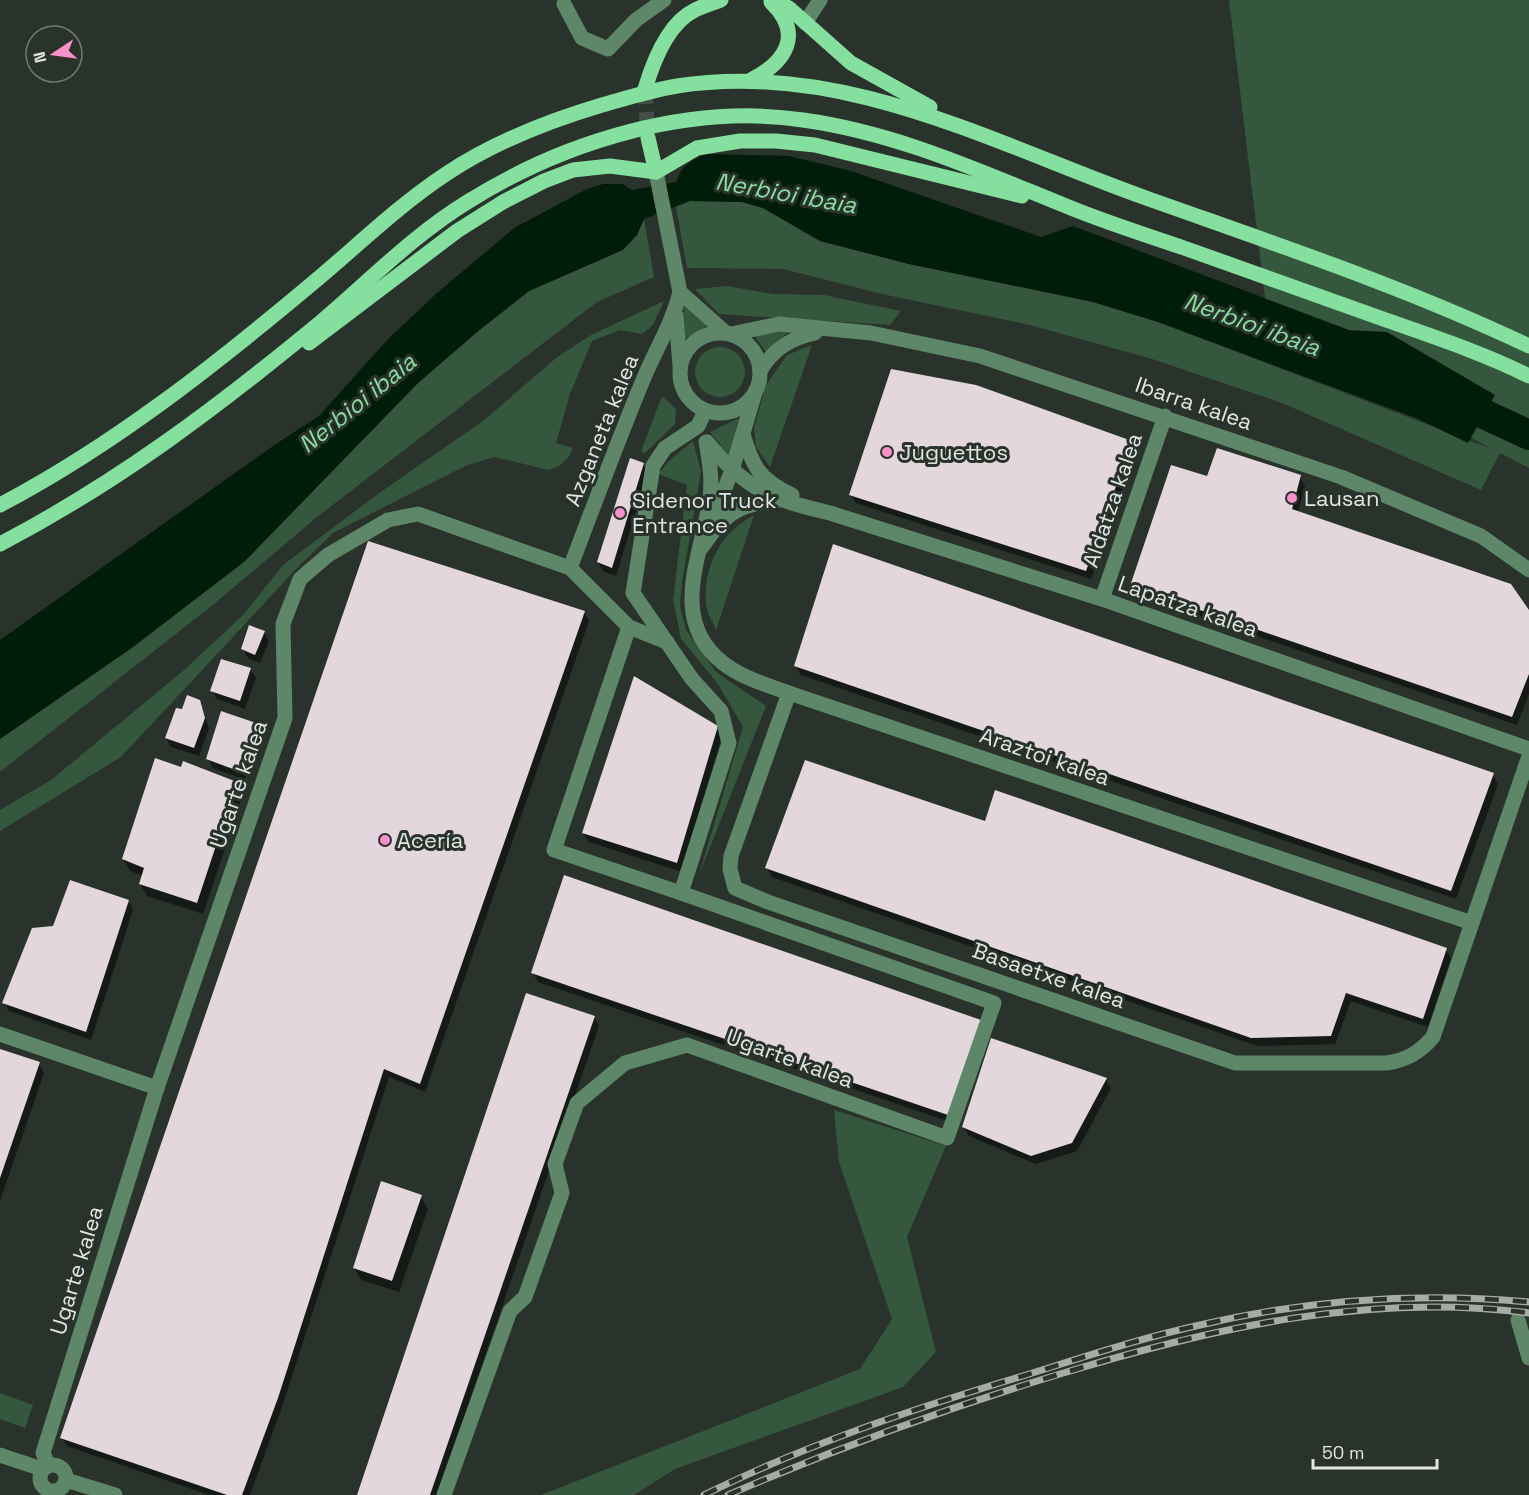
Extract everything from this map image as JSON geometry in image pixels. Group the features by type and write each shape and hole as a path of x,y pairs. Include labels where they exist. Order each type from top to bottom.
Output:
{"main road":[{"path":"645,89 654,61 667,37 692,11 721,0"},
{"path":"749,81 769,71 787,50 788,29 782,13 769,0"},
{"path":"774,0 789,8 851,63 881,82 981,133"},
{"path":"0,505 125,431 234,348 409,201 447,173 530,130 568,115 674,86 749,81 807,85 907,107 981,133 1087,177 1457,312 1529,346"},
{"path":"201,418 273,361 430,229 466,202 543,162 579,148 681,121 759,117 802,120 855,130 897,141 969,165 1075,210 1441,340 1529,376"},
{"path":"648,138 656,172"},
{"path":"0,544 44,521 135,465 345,318 457,231 503,202 544,181 573,170 610,166 656,172 697,148 740,141 776,141 815,145 1075,210"}],"street":[{"path":"564,4 582,38 608,49 636,20 664,0"},
{"path":"805,22 820,0"},
{"path":"656,172 680,292 729,334 742,339 751,348 760,371 732,470 699,552"},
{"name":"Azganeta kalea","path":"570,568 614,452 676,310 680,292"},
{"name":"Azganeta kalea","path":"676,310 680,380 693,403 705,411"},
{"name":"Ibarra kalea","path":"729,334 779,324 871,333 980,356 1165,416 1341,477 1430,512 1481,536 1529,570"},
{"name":"Ibarra kalea","path":"760,371 768,358 789,341 827,330"},
{"path":"680,366 684,354 702,337 729,334"},
{"path":"681,893 729,743 721,711 692,679 633,593 652,466 665,448 698,426 705,411 728,413 748,402 755,393"},
{"name":"Aldatza kalea","path":"1102,599 1165,416"},
{"path":"698,426 706,442 746,483 780,500 830,513"},
{"path":"743,435 752,462 763,478 830,513"},
{"path":"699,552 711,488 706,442"},
{"path":"699,552 721,520 744,508 780,500"},
{"name":"Lapatza kalea","path":"830,513 1102,599 1529,749"},
{"name":"Ugarte kalea","path":"66,1480 62,1488 53,1493 42,1486 39,1478 45,1467 43,1453 157,1088 285,718 283,624 300,579 328,555 388,520 418,514 570,568 629,627 667,642"},
{"name":"Araztoi kalea","path":"699,552 691,598 693,618 709,651 736,672 789,693 1472,923"},
{"name":"Ugarte kalea","path":"444,1495 510,1311 525,1297 561,1193 555,1164 577,1103 625,1063 687,1045 947,1138 994,1003 554,850 629,627"},
{"name":"Basaetxe kalea","path":"789,693 731,856 730,869 735,888 779,906 1235,1063 1387,1063 1410,1057 1433,1037 1472,923"},
{"path":"1472,923 1529,756"},
{"path":"0,1034 157,1088"},
{"path":"1518,1320 1529,1358"},
{"path":"0,1455 45,1467 60,1466 65,1472 66,1480 115,1495"}],"shaded area":[{"path":"1229,0 1529,0 1529,468 1500,453 1481,490 1282,403 1152,359 1030,325 882,294 783,269 687,268 676,206 690,201 742,202 763,208 820,241 909,264 1093,302 1158,322 1492,449 1269,331"},
{"path":"644,219 654,277 597,302 317,517 214,604 0,772 0,739 133,647 245,561 417,384 477,332 529,291 611,255 637,235"},
{"path":"728,286 773,294 824,295 901,311 890,325 719,314 695,289"},
{"path":"684,299 709,325 682,341"},
{"path":"664,301 653,325 642,334 620,330 592,341 570,394 556,443 573,448 568,458 559,466 549,470 494,457 465,466 333,533 299,566 121,757 0,831 0,810 51,780 184,670 243,615 283,565 382,491 483,421 556,358 591,335"},
{"path":"790,331 765,351 753,334"},
{"path":"812,345 770,467 756,447 754,428 766,385 787,355"},
{"path":"720,347 738,354 745,372 738,390 720,397 702,390 695,372 702,354"},
{"path":"662,396 676,409 675,424 645,453 641,451"},
{"path":"739,418 729,456 710,432"},
{"path":"693,441 701,471 682,583 680,606 686,630 716,672 766,706 699,875 743,727 718,684 681,639 673,600 687,485 658,474 670,460"},
{"path":"754,515 716,630 706,604 711,563 716,552 732,531"},
{"path":"834,1110 946,1146 907,1237 936,1352 903,1387 675,1469 634,1495 541,1495 860,1369 892,1319 839,1162"},
{"path":"0,1393 33,1405 25,1428 0,1419"}],"water":[{"path":"707,154 789,156 851,171 1041,237 1073,226 1349,330 1387,332 1495,395 1468,443 1416,418 1158,322 1093,302 909,264 820,241 763,208 742,202 690,201 644,219 637,235 623,250 529,291 417,384 245,561 133,647 0,739 0,640 273,446 319,416 388,339 436,294 514,228 587,189 603,184 622,184 632,190 676,182 688,164"}],"building":[{"path":"891,369 976,385 1132,441 1086,571 849,495"},
{"path":"1217,448 1301,475 1292,509 1511,584 1529,610 1529,674 1512,717 1130,586 1171,465 1207,476"},
{"name":"Sidenor Truck Entrance","path":"630,458 644,463 612,568 597,562"},
{"name":"Acería","path":"368,541 585,611 420,1084 384,1069 278,1398 242,1495 227,1495 60,1438"},
{"path":"833,544 1494,773 1451,891 794,666"},
{"path":"249,625 265,631 255,655 241,649"},
{"path":"221,659 251,668 240,701 210,691"},
{"path":"634,676 718,726 677,863 582,833"},
{"path":"187,695 200,700 205,718 194,748 165,738 176,708 182,709"},
{"path":"221,711 256,723 241,772 206,759"},
{"path":"155,758 181,767 183,761 237,782 197,903 139,884 144,868 122,859"},
{"path":"805,760 985,821 995,790 1447,948 1423,1019 1346,993 1331,1036 1251,1038 765,868"},
{"path":"564,875 981,1020 948,1115 531,973"},
{"path":"70,880 129,900 86,1032 2,1003 32,928 53,926"},
{"path":"526,993 595,1016 430,1495 357,1495"},
{"path":"991,1038 1107,1078 1072,1143 1031,1156 962,1127"},
{"path":"0,1049 40,1062 0,1178"},
{"path":"381,1181 422,1195 392,1281 353,1268"}],"waterway":[{"name":"Nerbioi ibaia","path":"1447,397 1529,435"}],"tunnel":[{"path":"645,89 648,138"}],"railway":[{"path":"704,1495 782,1459 862,1428 1091,1355 1178,1330 1281,1309 1364,1300 1447,1298 1529,1302"},
{"path":"728,1495 851,1445 934,1415 1060,1374 1175,1342 1291,1318 1351,1311 1410,1307 1469,1308 1529,1313"}],"place":[{"name":"Juguettos","path":"887,452"},
{"name":"Lausan","path":"1292,498"},
{"name":"Sidenor Truck Entrance","path":"620,513"},
{"name":"Acería","path":"385,840"}]}
